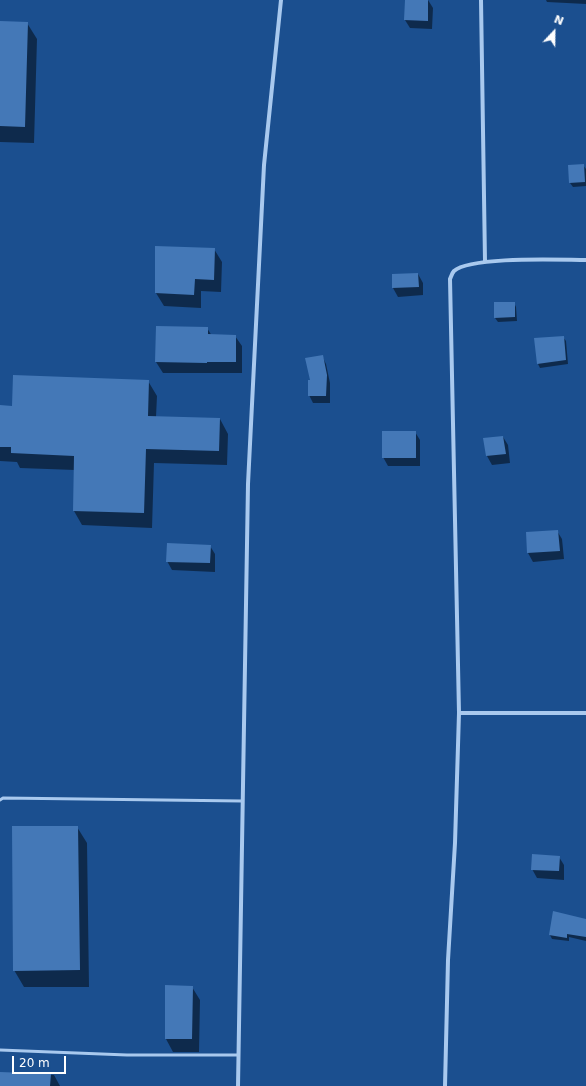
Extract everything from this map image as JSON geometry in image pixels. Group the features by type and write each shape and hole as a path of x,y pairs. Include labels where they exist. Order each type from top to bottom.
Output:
{"street":[{"path":"238,1086 248,484 264,164 280,0"},
{"path":"481,0 485,261"},
{"path":"445,1086 448,960 455,843 459,713 450,280 453,272 463,266 485,261 586,260"},
{"path":"459,713 586,713"}],"lane":[{"path":"1,798 242,801"},
{"path":"0,1050 127,1055 238,1055"}],"building":[{"path":"405,0 428,0 428,21 404,20"},
{"path":"0,21 28,22 25,127 0,126"},
{"path":"584,164 585,182 569,183 568,165"},
{"path":"155,246 215,248 214,280 195,279 194,295 155,293"},
{"path":"418,273 419,287 392,288 392,274"},
{"path":"494,302 515,302 515,317 494,318"},
{"path":"156,326 208,327 208,334 236,335 236,362 155,362"},
{"path":"564,336 566,360 537,364 534,338"},
{"path":"323,355 327,375 326,396 308,396 308,380 310,380 305,358"},
{"path":"13,375 149,380 148,416 220,418 219,451 146,449 144,513 73,511 74,456 11,453 11,447 0,447 0,405 12,406"},
{"path":"382,431 416,431 416,458 382,458"},
{"path":"503,436 506,454 486,456 483,438"},
{"path":"558,530 560,551 527,553 526,532"},
{"path":"167,543 211,545 210,563 166,562"},
{"path":"12,826 78,826 80,970 13,971"},
{"path":"532,854 560,856 559,871 531,870"},
{"path":"553,911 586,919 586,937 567,934 567,938 549,935"},
{"path":"165,985 193,986 192,1039 165,1039"},
{"path":"0,1072 51,1074 50,1086 0,1086"}]}
